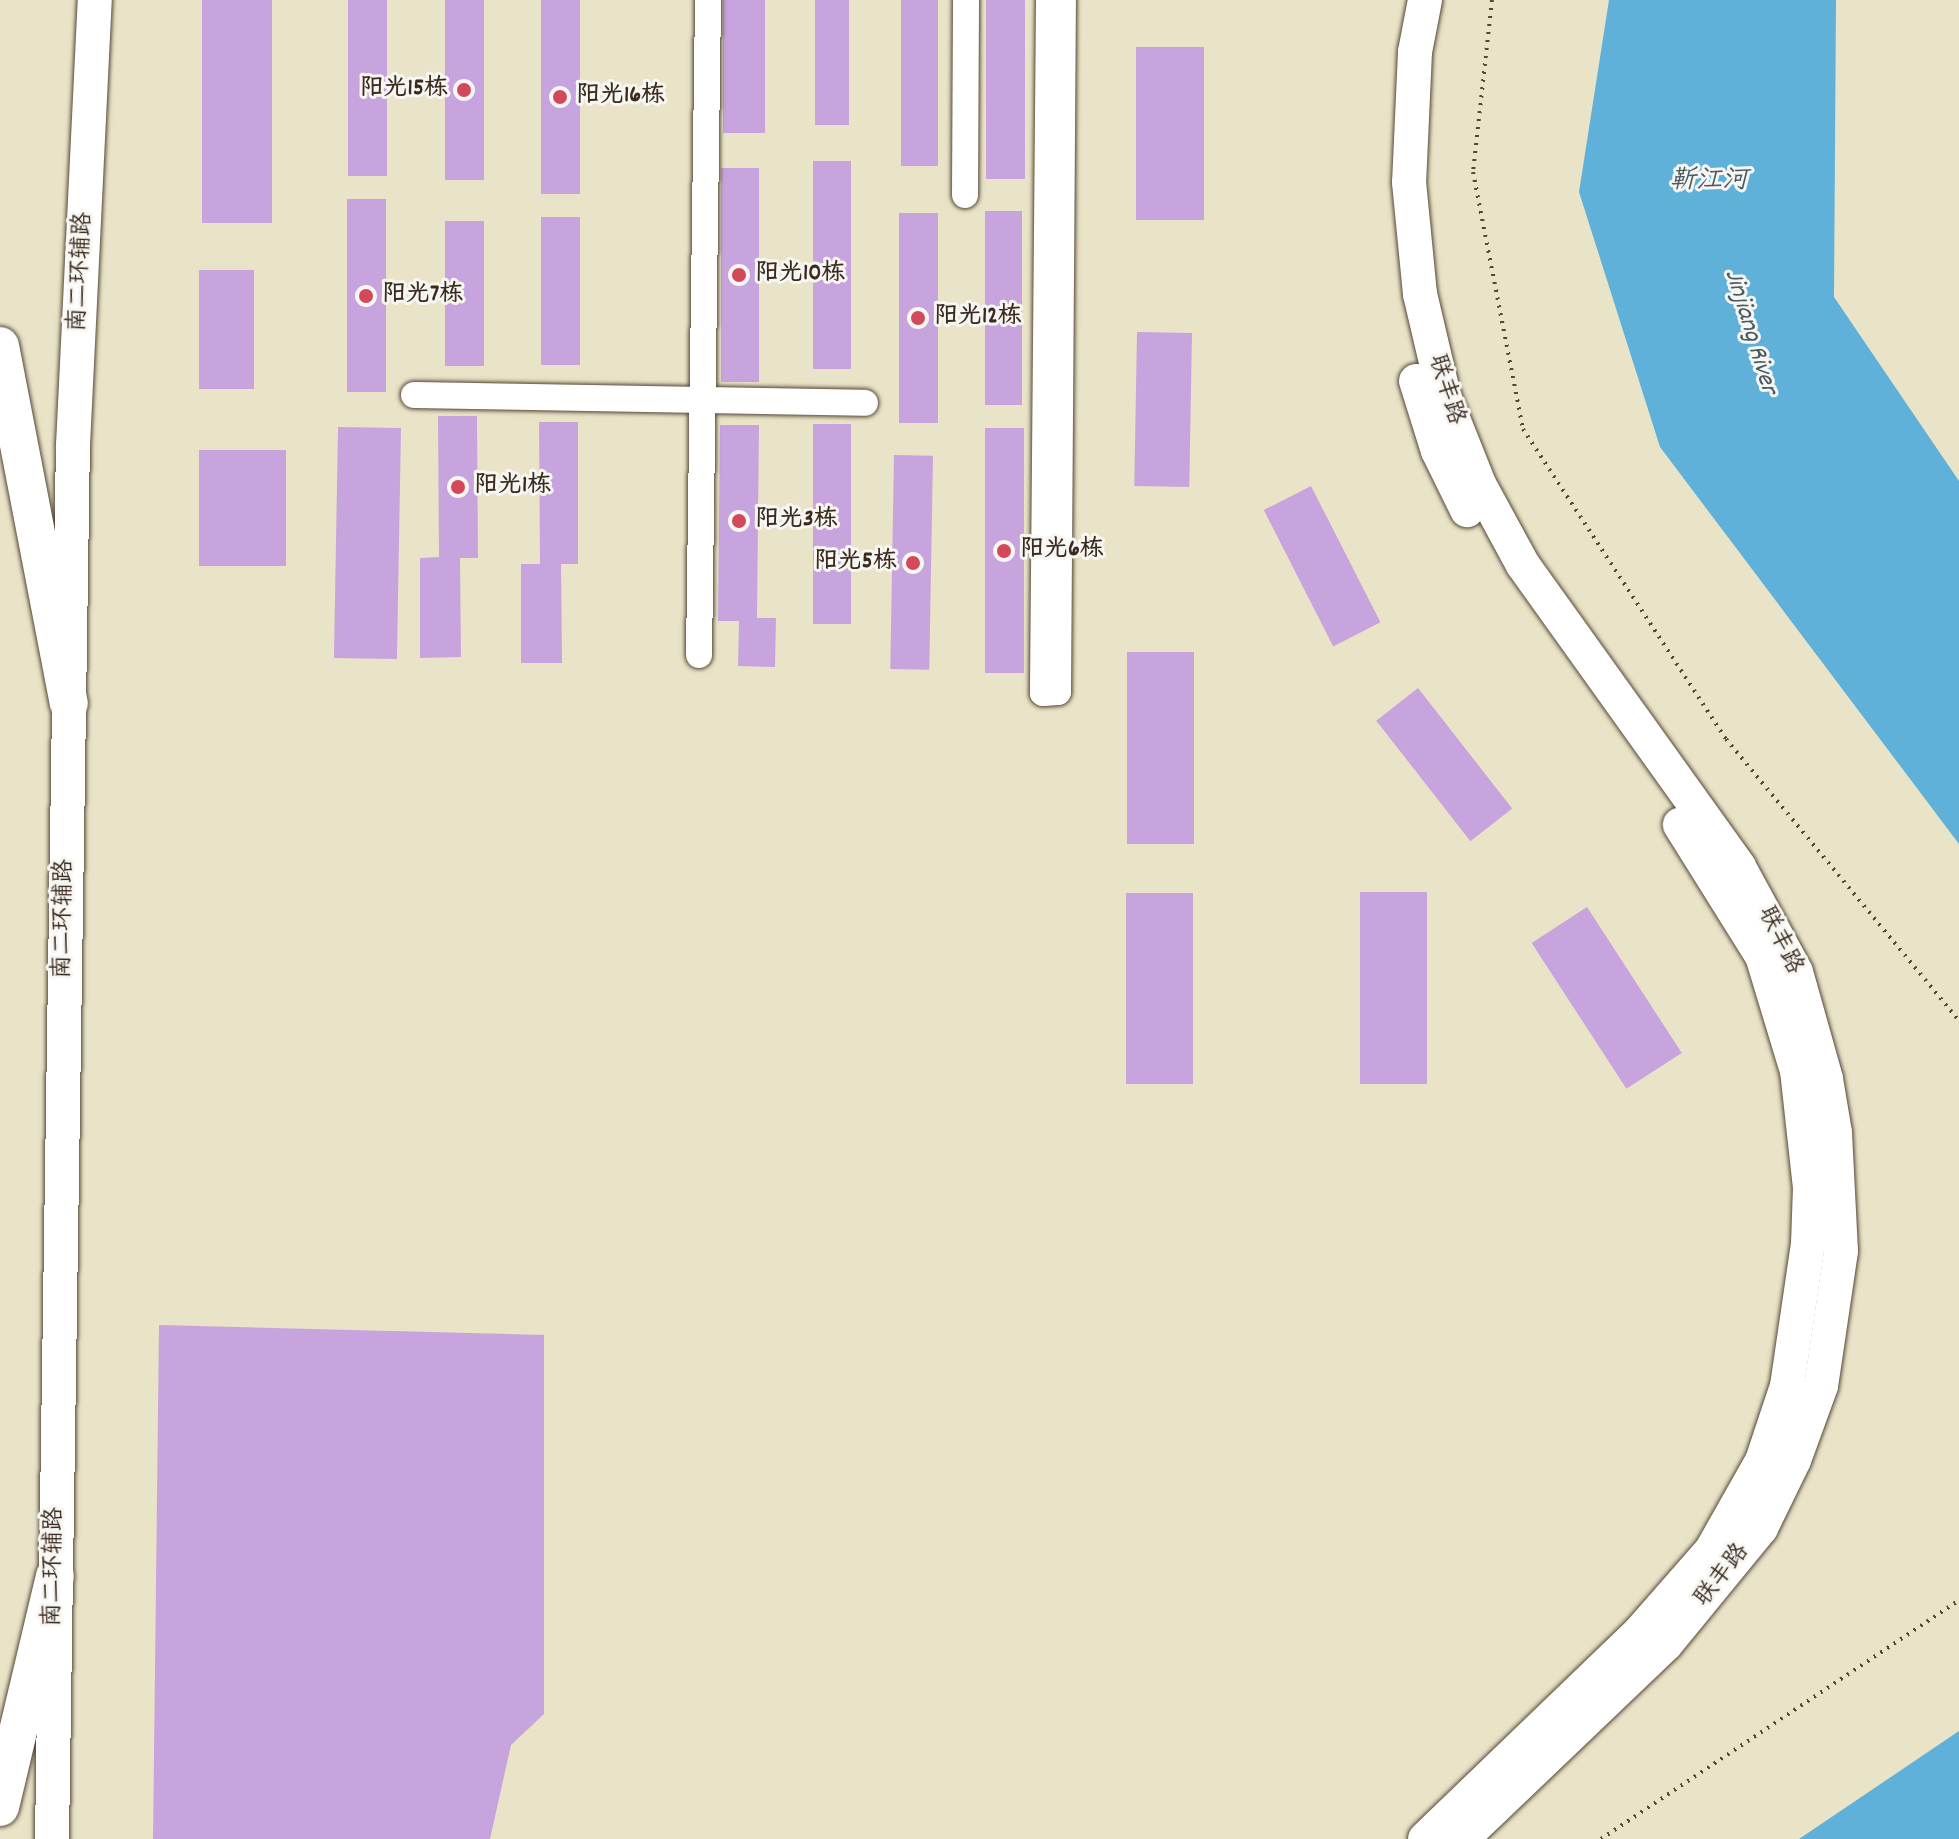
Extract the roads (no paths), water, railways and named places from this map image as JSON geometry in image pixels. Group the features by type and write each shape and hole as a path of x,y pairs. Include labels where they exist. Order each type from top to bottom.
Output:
{"highway":[{"path":"0,346 69,703"},
{"path":"0,1807 55,1576"}],"main road":[{"name":"南二环辅路","path":"52,1839 73,445 95,0"},
{"name":"联丰路","path":"1401,0 1386,127 1390,229 1408,350 1438,451 1496,563 1706,861 1762,956 1797,1071 1810,1188 1801,1315 1787,1386 1762,1461 1740,1507 1669,1601 1425,1839"},
{"name":"联丰路","path":"1425,0 1414,68 1409,182 1420,294 1444,396 1479,484 1523,565 1739,867 1796,972 1816,1033 1835,1133 1841,1251 1821,1386 1794,1460 1761,1528 1666,1644 1462,1839"}],"street":[{"path":"699,655 708,0"},
{"path":"965,195 966,0"},
{"path":"1049,0 1043,693 1058,692 1063,0"},
{"path":"414,395 865,403"}],"water":[{"name":"靳江河","path":"1609,0 1836,0 1834,297 1959,481 1959,844 1660,447 1579,192"},
{"path":"1959,1731 1959,1839 1799,1839"}],"place":[{"name":"阳光15栋","path":"464,90"},
{"name":"阳光16栋","path":"560,97"},
{"name":"阳光10栋","path":"739,275"},
{"name":"阳光7栋","path":"366,296"},
{"name":"阳光12栋","path":"918,318"},
{"name":"阳光1栋","path":"458,487"},
{"name":"阳光3栋","path":"739,521"},
{"name":"阳光6栋","path":"1004,551"},
{"name":"阳光5栋","path":"913,563"}],"water label":[{"name":"Jinjiang River","path":"1750,332"}]}
